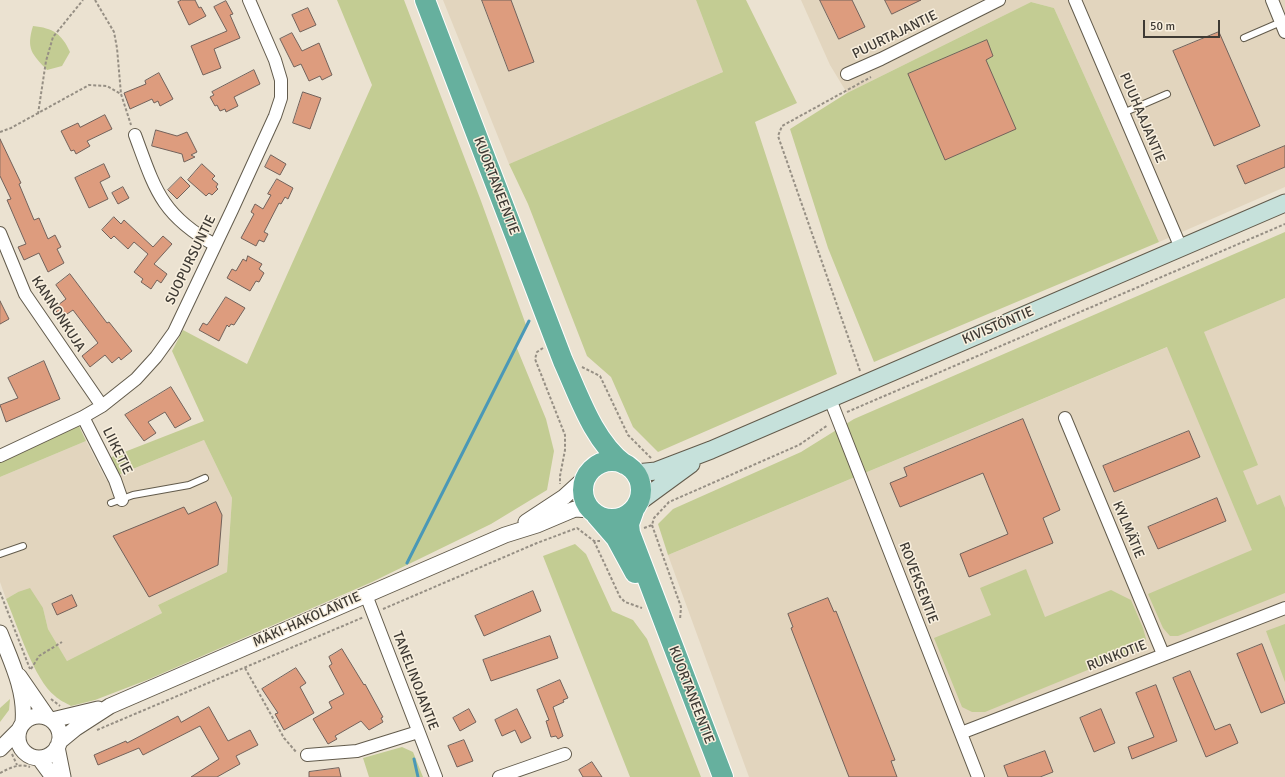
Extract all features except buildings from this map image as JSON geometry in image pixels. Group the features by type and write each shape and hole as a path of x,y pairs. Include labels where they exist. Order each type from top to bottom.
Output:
{"highway":[{"name":"KUORTANEENTIE","path":"425,0 565,366 584,407 603,442 613,455 630,469"},
{"name":"KUORTANEENTIE","path":"565,366 592,451 590,473"},
{"path":"608,461 630,469 641,487 636,506 620,518 604,518 594,513 584,498 584,484 590,473 608,461"},
{"name":"KUORTANEENTIE","path":"636,506 629,524 630,533 659,613 723,777"},
{"name":"KUORTANEENTIE","path":"594,513 616,538 659,613"}],"main road":[{"name":"KIVISTÖNTIE","path":"636,506 659,478 711,450 1285,203"},
{"name":"KIVISTÖNTIE","path":"630,469 659,478"}],"street":[{"name":"SUOPURSUNTIE","path":"0,456 83,417 102,406 136,379 156,357 174,332 275,116 281,98 281,80 249,0"},
{"name":"PUURTAJANTIE","path":"847,74 882,59 999,0"},
{"name":"PUUHAAJANTIE","path":"1075,0 1181,248"},
{"path":"1272,0 1283,27"},
{"path":"135,135 153,186 165,205 198,236 215,245"},
{"name":"KANNONKUJA","path":"0,233 25,294 102,406"},
{"name":"ROVEKSENTIE","path":"830,399 978,777"},
{"name":"LIIKETIE","path":"83,417 115,480 117,502"},
{"name":"KYLMÄTIE","path":"1064,418 1163,654"},
{"name":"MÄKI-HAKOLANTIE","path":"58,744 76,728 110,706 505,535 567,504 590,473"},
{"name":"MÄKI-HAKOLANTIE","path":"567,504 575,509 594,513"},
{"name":"TANELINOJANTIE","path":"366,595 436,777"},
{"name":"RUNKOTIE","path":"961,733 1285,608"},
{"path":"0,633 50,719 59,730 58,744 63,777"},
{"path":"24,672 23,706 18,741 24,751 33,757 39,758 46,756 58,744"},
{"name":"MÄKI-HAKOLANTIE","path":"50,719 110,706"},
{"path":"0,748 21,726 35,716 50,719"},
{"path":"307,755 357,751 418,732"},
{"path":"0,757 24,751"},
{"path":"499,777 565,754"},
{"path":"39,758 53,777"}],"lane":[{"path":"1244,38 1283,27"},
{"path":"1123,113 1167,94"},
{"path":"117,502 133,495 189,485 205,478"},
{"path":"0,554 23,546"}],"path":[{"path":"38,114 46,61 53,37 84,0"},
{"path":"95,0 114,32 121,94 135,135"},
{"path":"864,384 778,136 782,126 881,71 882,59"},
{"path":"0,132 38,114 90,85 107,86 121,94"},
{"path":"554,340 537,352 535,359 566,436 566,450 560,476 560,486 577,528"},
{"path":"565,366 590,370 600,376 620,422 628,435 652,459 669,502"},
{"path":"652,525 682,607 681,616 670,641"},
{"path":"594,541 620,597 625,602 659,613"},
{"path":"0,592 24,672"},
{"path":"24,672 39,656 62,642"},
{"path":"245,668 284,738 295,753 307,755"}],"shaded area":[{"path":"443,0 696,0 723,72 509,164"},
{"path":"801,0 1285,0 1285,187 1159,242 1054,8 1031,2 847,93 830,65"},
{"path":"1285,298 1285,777 749,777 668,555"},
{"path":"204,440 232,498 227,572 158,605 162,613 67,661 48,629 43,608 18,592 6,599 0,582 0,477 86,441 106,480"}],"green space":[{"path":"337,0 404,0 481,201 526,325 516,346 546,419 554,451 547,490 491,524 372,582 147,680 95,700 71,706 55,696 40,678 33,665 6,599 18,592 30,588 43,608 48,629 67,661 162,613 158,605 227,572 232,498 204,440 118,475 109,458 204,421 172,351 183,330 247,364 372,85"},
{"path":"696,0 746,0 797,103 755,122 837,374 658,452 633,427 611,377 587,356 528,204 509,164 723,72"},
{"path":"1031,2 1054,8 1159,242 874,362 828,248 790,129 847,93"},
{"path":"33,26 51,30 60,36 64,41 70,52 62,66 47,70 34,55 30,46"},
{"path":"1285,232 1285,298 1204,332 1258,465 1243,471 1257,505 1280,495 1285,508 1285,593 1178,636 1170,636 1163,628 1148,594 1252,550 1167,347 668,555 658,524 673,509 801,452 854,419"},
{"path":"79,426 86,441 0,477 0,462"},
{"path":"575,544 586,554 612,611 633,620 647,639 701,777 630,777 543,556"},
{"path":"1026,569 1045,617 1111,590 1131,600 1146,639 1139,649 985,712 972,712 962,707 934,638 991,615 980,588"},
{"path":"1285,624 1285,682 1266,631"},
{"path":"10,699 9,710 0,722 0,708"},
{"path":"402,747 413,752 423,777 369,777 363,758"}],"waterway":[{"path":"407,563 529,321"},
{"path":"414,759 418,777"}]}
